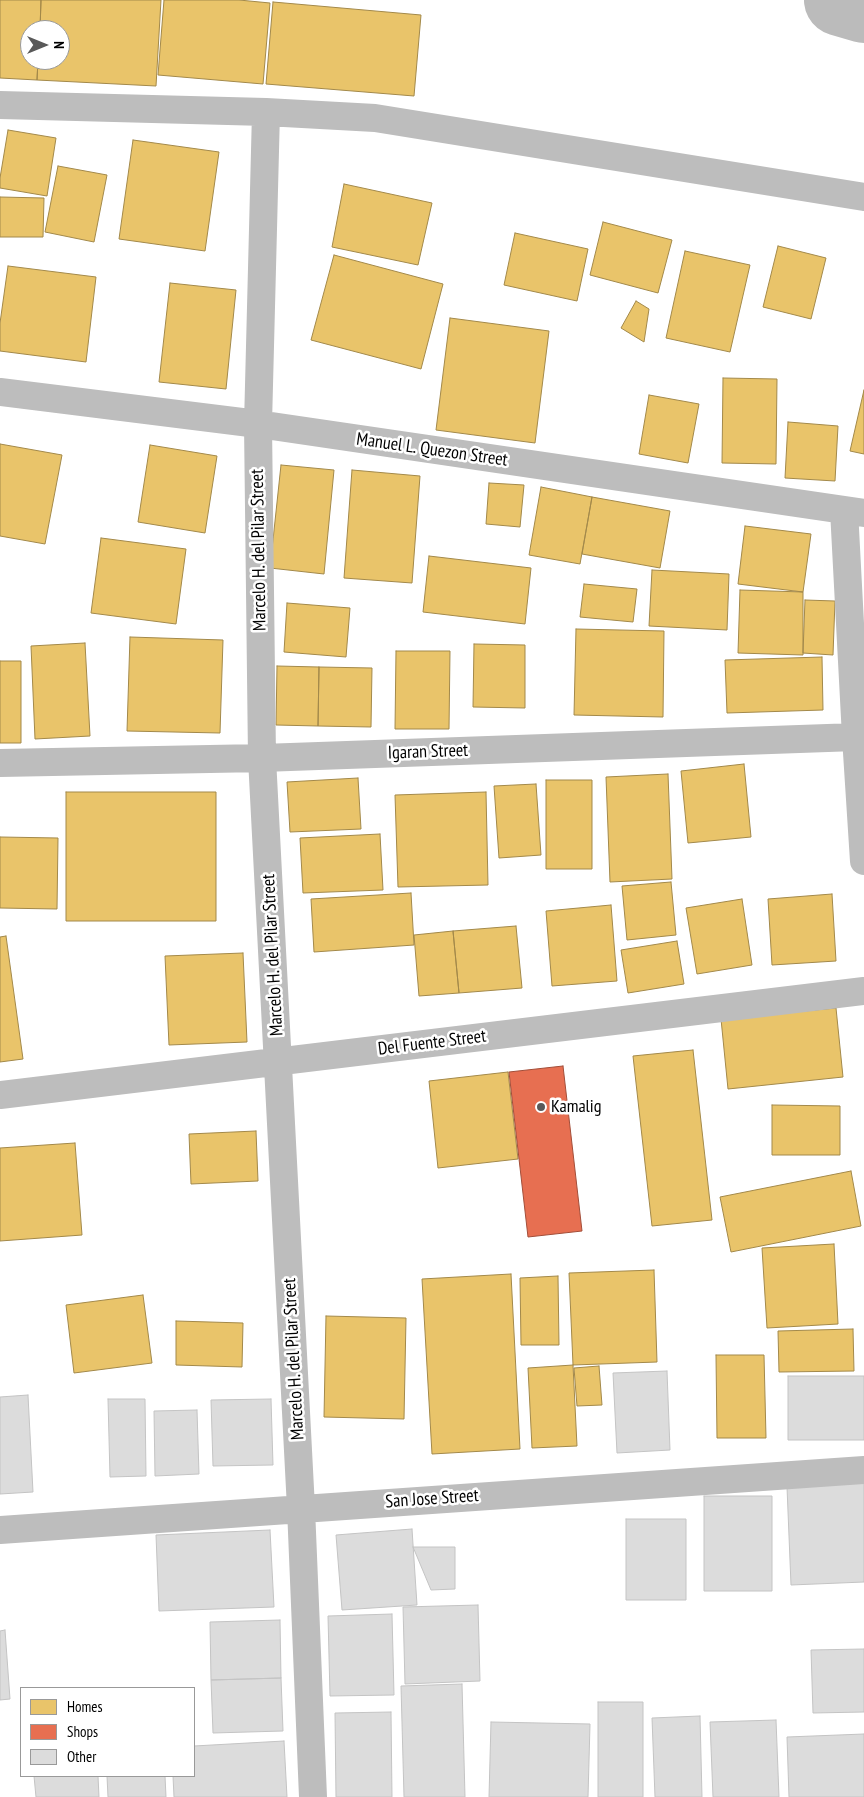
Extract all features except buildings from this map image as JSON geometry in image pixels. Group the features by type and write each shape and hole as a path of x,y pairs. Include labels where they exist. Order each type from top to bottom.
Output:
{"street":[{"path":"0,105 266,112 375,118 864,197"},
{"name":"Marcelo H. del Pilar Street","path":"266,112 258,424 262,758 301,1508 313,1797"},
{"name":"Manuel L. Quezon Street","path":"0,392 258,424 854,511"},
{"path":"854,511 856,737 864,861"},
{"name":"Igaran Street","path":"0,763 262,758 856,737"},
{"name":"Del Fuente Street","path":"0,1095 864,991"},
{"name":"San Jose Street","path":"0,1530 864,1470"}],"waterway":[{"path":"840,0 864,7"}],"place":[{"name":"Kamalig","path":"541,1107"}]}
